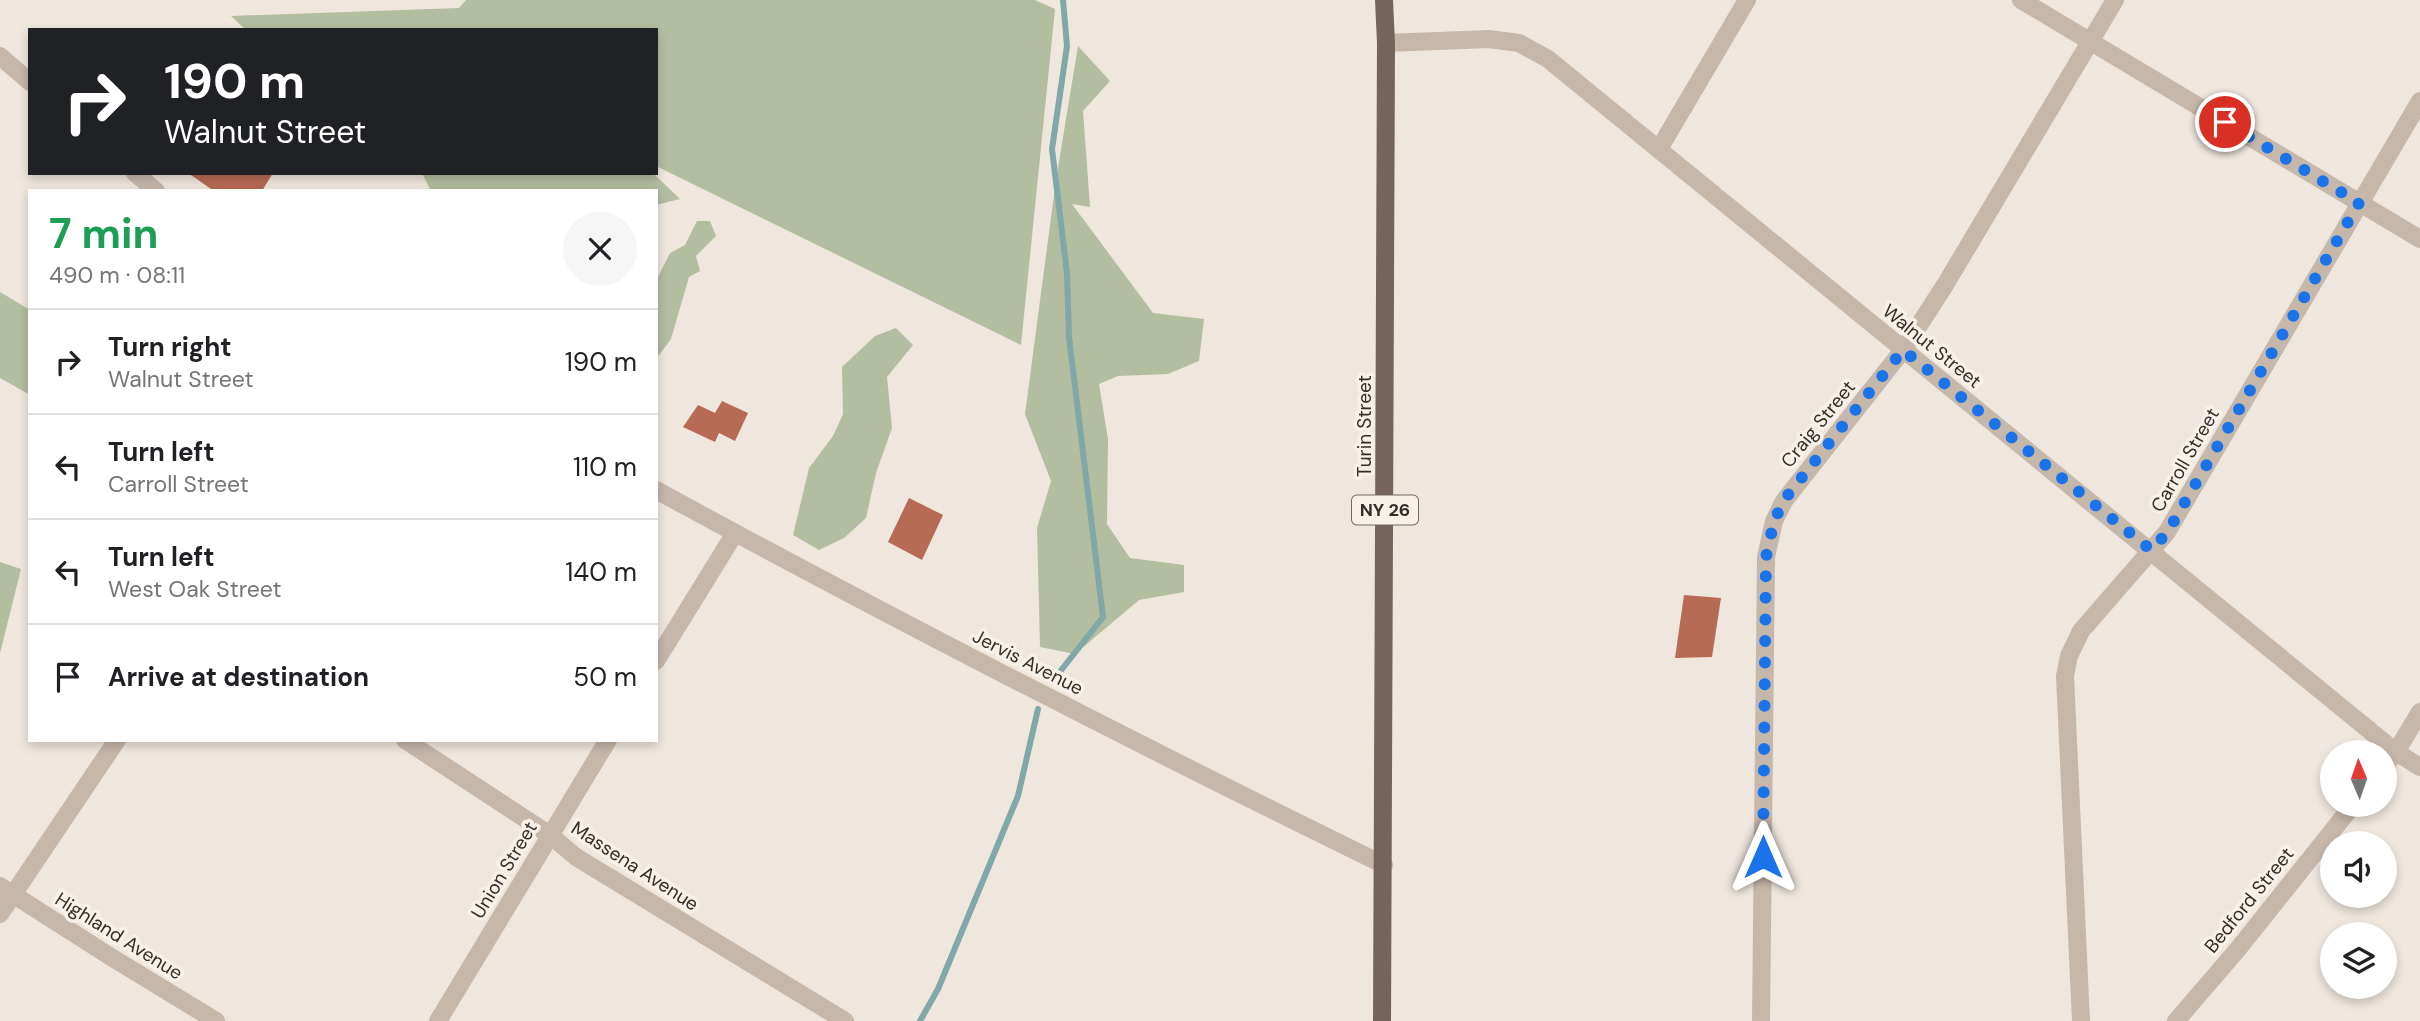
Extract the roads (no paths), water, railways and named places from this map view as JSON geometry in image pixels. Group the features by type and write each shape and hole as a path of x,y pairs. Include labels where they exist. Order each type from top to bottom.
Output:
{"main road":[{"name":"Turin Street","path":"1382,1021 1384,0"}],"street":[{"path":"1659,149 1747,0"},
{"path":"2021,0 2420,239"},
{"name":"Craig Street","path":"1761,1021 1766,557 1774,521 1784,500 1903,350 2115,0"},
{"name":"Walnut Street","path":"1386,43 1489,39 1519,43 1548,59 2151,550 2369,740"},
{"path":"0,56 28,80"},
{"name":"Carroll Street","path":"2081,1021 2065,676 2069,656 2081,631 2167,533 2420,101"},
{"path":"137,175 154,189"},
{"name":"Jervis Avenue","path":"658,490 821,580 1201,775 1384,865"},
{"path":"658,658 735,533"},
{"path":"2398,748 2420,712"},
{"path":"0,914 6,890 116,742"},
{"name":"Massena Avenue","path":"408,742 550,835 576,857 845,1021"},
{"name":"Union Street","path":"438,1021 607,742"},
{"name":"Walnut Street","path":"2398,761 2420,767"},
{"name":"Bedford Street","path":"2176,1021 2238,949 2343,817"},
{"name":"Highland Avenue","path":"6,890 216,1021"}],"waterway":[{"path":"1055,678 1103,617 1069,337 1067,273 1052,149 1067,46 1063,0"},
{"path":"920,1021 938,989 1018,796 1038,709"}]}
